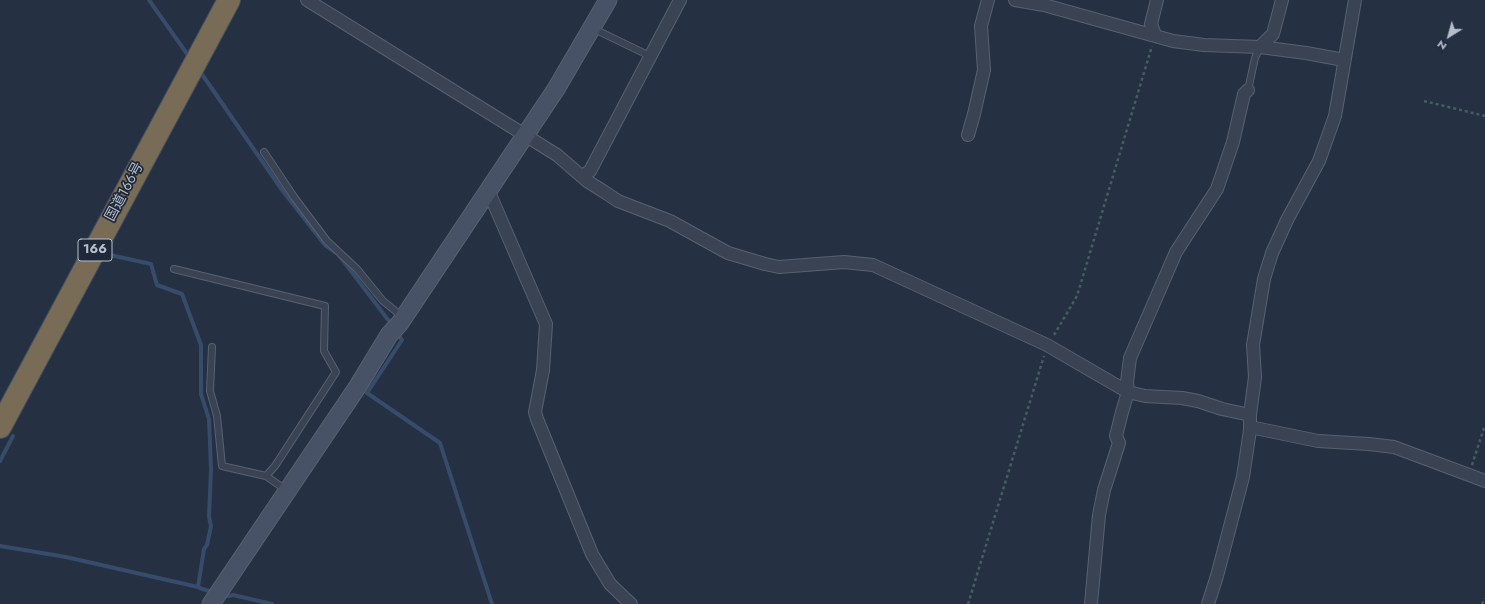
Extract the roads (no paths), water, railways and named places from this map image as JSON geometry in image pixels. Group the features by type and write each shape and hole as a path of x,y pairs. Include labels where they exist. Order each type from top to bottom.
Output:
{"highway":[{"name":"国道166号","path":"0,427 229,0"}],"street":[{"path":"307,0 557,155 587,181 618,200 670,221 728,253 779,267 844,262 873,265 1049,342 1128,392 1145,396 1182,398 1198,401 1250,421 1318,441 1394,447 1485,481"},
{"path":"213,602 358,386 389,335 402,320 556,89 608,0"},
{"path":"582,176 590,171 680,0"},
{"path":"968,135 984,70 981,26 988,0"},
{"path":"1015,0 1044,5 1172,41 1204,45 1260,47 1344,60"},
{"path":"1155,35 1151,24 1157,0"},
{"path":"1260,47 1273,34 1282,0"},
{"path":"1208,604 1217,576 1243,477 1255,377 1253,345 1259,303 1267,269 1287,220 1319,161 1335,116 1355,0"},
{"path":"1091,604 1099,515 1104,490 1119,443 1116,436 1128,392 1127,382 1130,358 1176,252 1216,189 1234,142 1244,94 1248,90"},
{"path":"488,190 546,324 543,370 535,412 537,419 592,554 610,584 630,604"}],"lane":[{"path":"592,28 650,56"},
{"path":"1248,90 1255,58 1260,47"},
{"path":"264,152 294,197 327,241 357,269 383,301 402,320"},
{"path":"174,269 325,306 324,351 336,372 275,466 266,476"},
{"path":"212,347 210,391 217,416 222,466 266,476 288,491"}],"waterway":[{"path":"149,0 190,58"},
{"path":"199,70 282,190 325,245 338,254 392,325"},
{"path":"110,255 151,264 157,285 182,294 201,345 201,394 209,419 211,469 209,517 211,526 207,545 204,549 198,587"},
{"path":"397,333 402,340 367,393 440,443 492,604"},
{"path":"0,461 13,436"},
{"path":"0,546 66,557 198,587 213,592"},
{"path":"223,594 272,604"}]}
